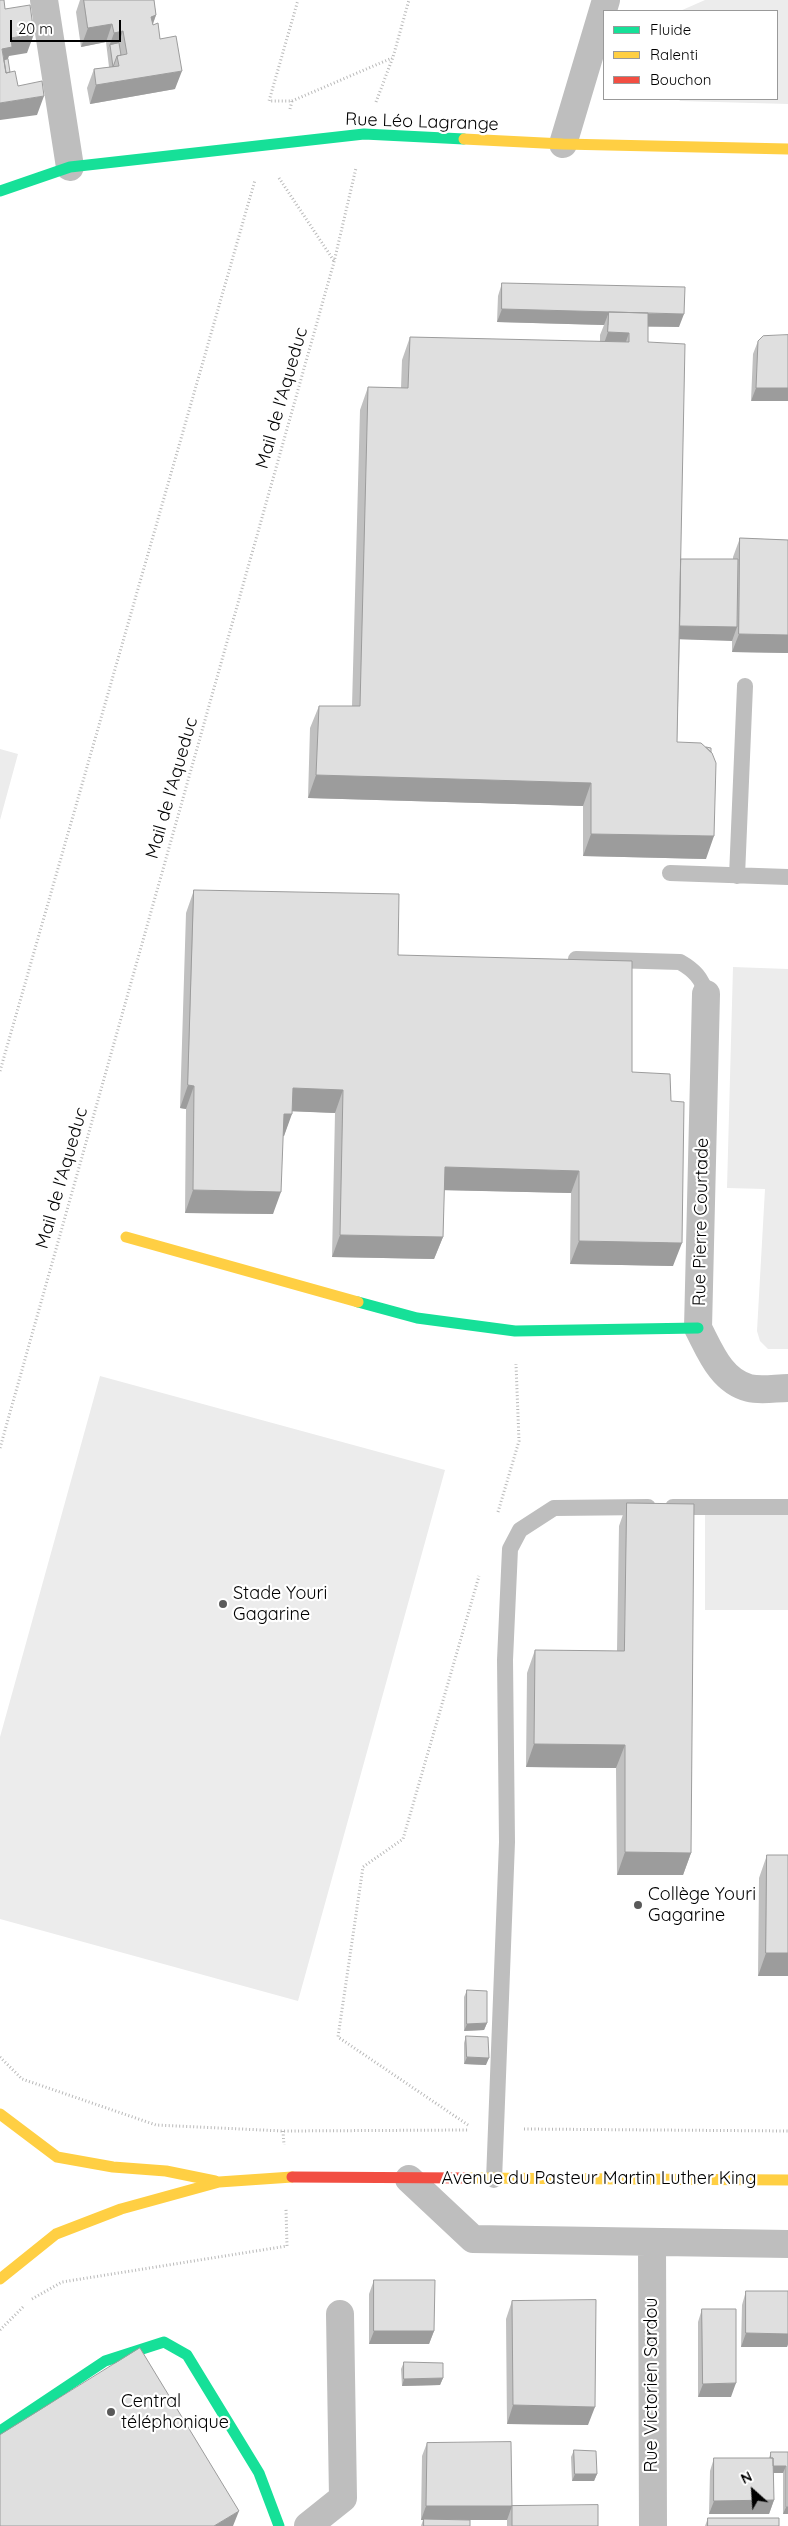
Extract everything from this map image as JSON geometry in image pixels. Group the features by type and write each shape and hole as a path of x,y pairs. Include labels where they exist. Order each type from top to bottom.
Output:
{"street":[{"path":"44,0 70,166"},
{"path":"563,144 603,10"},
{"name":"Rue Léo Lagrange","path":"0,191 70,166 364,134 563,144 788,149"},
{"name":"Rue Pierre Courtade","path":"706,994 698,1328 716,1364 733,1383 751,1388 788,1388"},
{"path":"126,1237 417,1318 515,1331 698,1328"},
{"name":"Avenue du Pasteur Martin Luther King","path":"0,2114 57,2157 113,2167 166,2171 219,2182"},
{"name":"Avenue du Pasteur Martin Luther King","path":"0,2279 56,2234 120,2209 219,2182 285,2177 494,2180 788,2180"},
{"name":"Avenue du Pasteur Martin Luther King","path":"410,2178 473,2239 652,2244 788,2244"},
{"name":"Rue Victorien Sardou","path":"652,2244 653,2526"},
{"path":"308,2526 343,2498 340,2314"},
{"path":"0,2431 105,2361 164,2342 187,2355 259,2473 279,2526"}],"lane":[{"path":"737,876 745,686"},
{"path":"670,873 788,877"},
{"path":"564,959 680,962 690,968 703,981 706,994"},
{"path":"494,2180 507,1842 505,1660 510,1549 520,1530 554,1508 788,1507"}],"path":[{"path":"298,0 269,101 292,101 393,57"},
{"name":"Mail de l'Aqueduc","path":"0,1448 334,262 364,134 393,57 409,0"},
{"path":"292,101 279,178 334,262"},
{"path":"0,1071 255,178 263,178"},
{"path":"271,178 279,178"},
{"path":"497,1516 519,1441 515,1331"},
{"path":"0,2057 22,2078 156,2125 283,2131 475,2130 338,2037 363,1867 403,1839 480,1573"},
{"path":"495,2129 788,2130"},
{"path":"0,2330 28,2301 62,2282 287,2246 286,2199"}],"shaded area":[{"path":"705,0 788,0 788,104 680,101 778,100 778,10 682,10"},
{"path":"0,749 18,754 0,820"},
{"path":"733,967 788,969 788,1349 768,1349 760,1341 757,1331 765,1189 727,1188"},
{"name":"Stade Youri Gagarine","path":"100,1376 445,1470 298,2001 0,1919 0,1737"},
{"path":"705,1515 788,1515 788,1610 705,1610"}],"building":[{"path":"0,0 4,0 5,9 30,5 34,34 11,38 12,47 2,49 6,73 15,71 18,86 42,81 44,96 0,103"},
{"path":"84,0 154,0 156,15 151,17 153,25 158,23 160,39 176,36 182,71 96,85 94,69 119,66 117,56 127,54 123,31 114,33 112,24 88,28"},
{"path":"119,43 121,55 117,56 113,67 110,45"},
{"path":"8,59 10,72 6,73 4,60"},
{"path":"502,283 685,287 684,314 502,309"},
{"path":"609,312 648,313 648,342 685,344 677,742 701,743 712,753 716,763 714,836 591,834 591,783 316,775 319,706 360,706 368,387 408,388 410,337 629,342 629,333 608,332"},
{"path":"788,335 788,388 756,388 758,341 763,336"},
{"path":"740,538 788,540 788,635 739,634"},
{"path":"681,559 738,559 737,627 680,626"},
{"path":"194,890 399,894 398,955 632,961 632,1072 670,1074 671,1101 684,1102 682,1243 579,1241 579,1171 445,1167 443,1237 340,1235 343,1090 293,1088 292,1114 284,1114 281,1192 193,1190 194,1086 188,1085"},
{"path":"627,1503 694,1504 691,1853 625,1852 625,1745 534,1744 535,1650 624,1651"},
{"path":"767,1855 788,1855 788,1953 766,1953"},
{"path":"467,1990 487,1991 487,2023 467,2024"},
{"path":"466,2036 488,2037 489,2058 467,2057"},
{"path":"374,2280 435,2280 434,2331 374,2331"},
{"path":"746,2291 788,2291 788,2334 746,2333"},
{"path":"596,2300 595,2407 513,2405 512,2301"},
{"path":"702,2309 736,2309 736,2383 703,2384"},
{"name":"Central téléphonique","path":"140,2348 239,2511 214,2526 0,2526 0,2435"},
{"path":"404,2362 443,2363 443,2378 404,2379"},
{"path":"511,2442 512,2506 426,2506 427,2443"},
{"path":"574,2450 596,2451 597,2474 575,2474"},
{"path":"771,2452 788,2452 788,2507 786,2507 786,2466 773,2466"},
{"path":"714,2458 773,2458 774,2500 714,2501"},
{"path":"598,2505 598,2526 512,2526 512,2506"},
{"path":"708,2518 779,2518 779,2526 708,2526"},
{"path":"424,2519 470,2520 470,2526 424,2526"}],"traffic: fast":[{"path":"0,191 70,167 364,134 464,139"},
{"path":"358,1302 417,1318 515,1331 698,1328"},
{"path":"0,2431 105,2361 164,2342 187,2355 259,2473 279,2526"}],"traffic: slow":[{"path":"464,139 563,144 788,149"},
{"path":"126,1237 358,1302"},
{"path":"0,2114 57,2157 113,2167 166,2171 215,2181"},
{"path":"0,2279 56,2234 121,2209 219,2182 292,2177"},
{"path":"466,2178 788,2180"}],"traffic: jam":[{"path":"292,2177 466,2178"}],"place":[{"name":"Stade Youri Gagarine","path":"223,1604"},
{"name":"Collège Youri Gagarine","path":"638,1905"},
{"name":"Central téléphonique","path":"111,2412"}]}
